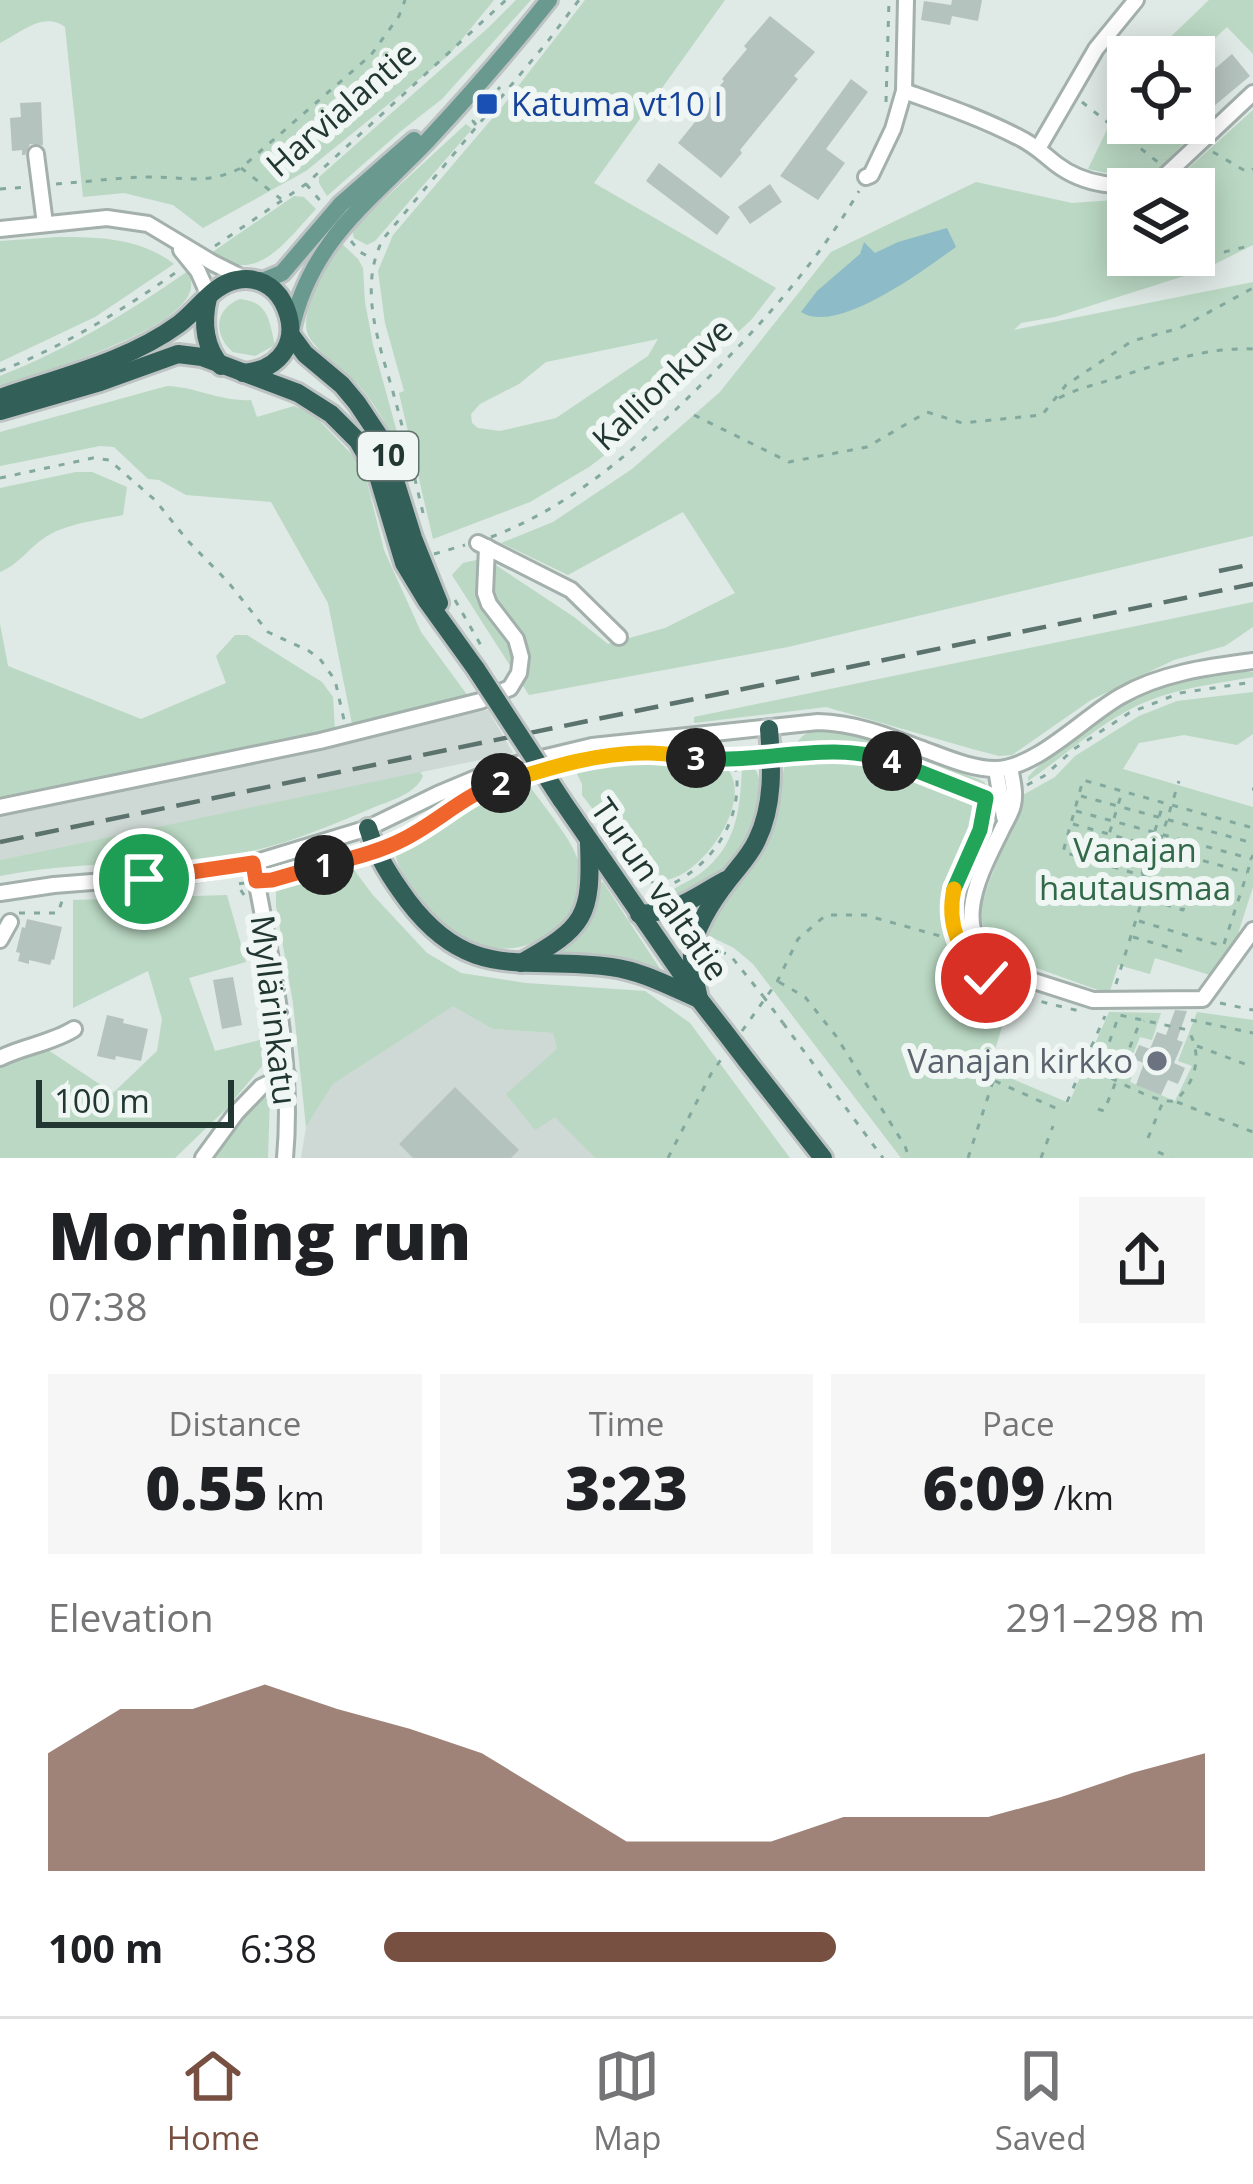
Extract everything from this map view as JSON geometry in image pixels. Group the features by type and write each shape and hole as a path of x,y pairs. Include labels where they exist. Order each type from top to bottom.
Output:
{"highway":[{"path":"0,398 129,353 176,326 228,282 249,279"},
{"name":"10","path":"249,279 280,296 291,333"},
{"path":"209,297 205,330 222,367"},
{"path":"243,374 283,356 291,333"},
{"name":"Turun valtatie","path":"291,333 305,354 342,385 383,442 427,575 460,644"},
{"name":"10","path":"0,411 169,356 189,354 243,374"},
{"name":"Turun valtatie","path":"243,374 313,402 358,441 378,476 404,563 427,601 483,665 561,799 596,835 639,914 699,999 731,1034 823,1158"},
{"path":"699,999 693,946 702,923 751,852 764,824 771,780 769,729"},
{"path":"368,828 375,851 421,918 448,942 490,959 615,967 699,999"},
{"path":"519,963 563,938 576,925 589,897 596,835"},
{"path":"639,914 678,908 730,877"}],"main road":[{"path":"291,333 308,280 336,232 416,153 549,0"},
{"path":"249,279 265,280 281,273 341,203 478,84"}],"street":[{"path":"866,178 893,129 904,91 906,0"},
{"path":"1039,147 1096,49 1136,0"},
{"path":"904,91 990,122 1039,147 1056,165 1107,185"},
{"path":"1215,128 1253,93"},
{"path":"1174,168 1198,144"},
{"path":"36,154 45,224"},
{"path":"0,229 107,218 148,224 249,279"},
{"path":"170,237 198,271 209,297"},
{"path":"482,545 571,590 619,637"},
{"path":"0,807 347,734 510,688 521,668 520,651 485,593 482,545"},
{"path":"0,893 194,874 253,863 368,828 500,768 592,746 839,723 951,760 1003,768 1024,761 1144,685 1199,668 1253,661"},
{"path":"1003,768 1014,790 1013,806 973,896 966,938 1009,973 1090,1009 1111,1001 1203,999 1253,929"},
{"path":"1003,768 1003,826"},
{"name":"Myllärinkatu","path":"253,863 286,1074 285,1158"},
{"path":"0,940 10,922"},
{"path":"0,1058 74,1028"},
{"path":"203,1158 261,1087 286,1074"}],"path":[{"path":"0,189 146,177 222,178 241,167 370,55 405,0"},
{"name":"Harvialantie","path":"207,252 306,184 506,0"},
{"path":"422,512 379,349 371,302 373,259 382,239 578,0"},
{"path":"886,103 889,0"},
{"path":"477,126 473,121 500,87"},
{"path":"1070,92 1165,168"},
{"path":"1203,144 1246,172 1253,170"},
{"path":"241,167 282,200"},
{"name":"Kallionkuve","path":"433,556 482,545 537,517 635,449 752,333 841,222 866,178"},
{"path":"306,184 324,206"},
{"path":"346,236 373,259"},
{"path":"1215,251 1253,244"},
{"path":"0,370 90,329 184,267"},
{"path":"694,415 789,462 867,447 927,412 962,423 1042,416 1066,385 1132,341 1180,328 1253,288"},
{"path":"1054,400 1163,360 1253,349"},
{"path":"0,478 93,458 109,460 155,500 268,632 309,651 329,669 347,734"},
{"path":"452,596 483,665"},
{"path":"1014,790 1044,776 1074,749 1130,713 1180,693 1253,682"},
{"path":"650,753 734,760 834,752 877,756 986,798 980,830 951,902 951,913 966,938 969,963 994,983 1040,1002 1090,1009"},
{"name":"Turun valtatie","path":"596,835 647,873 659,890 690,874 722,842 736,800 734,760"},
{"path":"1149,878 1063,852 1083,780 1253,828"},
{"path":"1067,1102 1111,1001 1179,781"},
{"path":"246,898 237,884 272,880 375,851 407,838 481,789"},
{"path":"1100,863 1122,792"},
{"path":"1079,796 1253,843"},
{"path":"1141,875 1163,804"},
{"path":"1075,810 1252,857 1224,946 1136,920"},
{"path":"1071,824 1247,873"},
{"path":"1067,838 1154,862"},
{"path":"1151,900 1183,910 1188,894 1155,884"},
{"path":"1145,890 1185,902"},
{"path":"10,922 19,913 58,913 64,898"},
{"path":"731,1034 777,982 798,939 826,915 865,915 966,938"},
{"path":"1131,936 1188,953"},
{"path":"777,982 805,997 836,1036 909,1158"},
{"name":"Turun valtatie","path":"763,995 883,1158"},
{"path":"1203,999 1253,1010"},
{"path":"1099,1071 1119,1015 1188,1030 1196,1061 1192,1082 1175,1101"},
{"path":"1098,1109 1104,1111 1138,1028 1146,1020"},
{"path":"1191,1020 1253,1034"},
{"path":"1195,1046 1253,1067"},
{"path":"668,1158 724,1055"},
{"path":"971,1157 999,1063"},
{"path":"1081,1065 1163,1103 1175,1101 1253,1132"},
{"path":"993,1081 1060,1110"},
{"path":"1148,1138 1163,1103"},
{"path":"1041,1158 1053,1126"},
{"path":"1158,1152 1172,1158"}],"shaded area":[{"path":"488,710 513,753 0,860 0,812"},
{"path":"453,1005 493,1029 553,1033 557,1049 555,1116 595,1158 301,1158 306,1127 333,1084"}],"green space":[{"path":"0,0 494,0 449,55 306,171 203,228 173,205 124,193 83,197 65,27 40,22 0,43"},
{"path":"516,0 531,0 442,99 327,196 319,177"},
{"path":"585,0 725,0 594,183 776,288 752,319 651,420 589,467 530,502 433,539 399,393 404,391 385,323 378,271 393,235","holes":["658,339 648,356 556,418 500,431 472,423 471,414 480,404 519,384 546,362"]},
{"path":"1209,0 1253,0 1253,54 1227,27 1215,38 1172,36"},
{"path":"1253,110 1253,245 1215,264 1215,168 1189,168"},
{"path":"466,124 472,129 375,241 367,245 354,238 352,229"},
{"path":"1107,130 1107,144 1183,144 1160,168 1107,168 1107,173 1088,169"},
{"path":"976,182 1072,203 1107,200 1107,276 1184,276 1055,317 1021,323 1014,330 1253,282 1253,536 788,647 529,695 452,575 463,563 485,558 608,644 665,628 735,593 683,512 568,575 501,543 553,522 632,469 720,392 831,252"},
{"path":"294,196 304,197 316,209 270,255 243,265 211,253"},
{"path":"58,237 133,244 174,264 95,317 0,362 0,241"},
{"path":"340,242 363,268 373,345 400,443 395,444 365,393 307,332 312,298"},
{"path":"188,271 187,298 154,326 101,351 0,387 0,376 97,329"},
{"path":"240,299 257,304 271,328 275,345 255,356 233,352 222,338 221,316"},
{"path":"167,386 251,400 257,417 294,406 313,414 363,466 384,550 421,632 468,696 353,729 328,603 271,502 186,495 148,479 114,447 0,466 0,432"},
{"path":"92,472 127,487 123,515 55,532 0,572 0,488"},
{"path":"1253,602 1253,627 1225,646 1174,660 1091,700 1012,755 999,756 826,707 694,723 694,717"},
{"path":"0,624 8,666 141,719 226,683 216,656 235,635 247,635 322,682 333,697 335,730 0,799"},
{"path":"1228,672 1253,672 1253,677 1188,689 1142,704 1101,727 1028,781 1059,749 1132,700 1166,685"},
{"name":"Vanajan hautausmaa","path":"1253,692 1253,734 1237,745 1184,735 1139,743 1123,769 1253,807 1253,887 1234,946 1213,976 1155,958 1150,974 1118,965 1109,994 1001,955 986,937 981,903 1023,795 1139,716 1177,701"},
{"path":"827,728 978,779 991,792 861,750 793,750 807,733"},
{"path":"641,757 725,766 733,780 730,815 721,833 695,865 665,880 607,828 582,795 573,766"},
{"path":"824,758 885,766 925,778 976,810 949,885 945,923 949,941 968,974 1011,998 989,1069 1069,1103 1109,1012 1161,1013 1152,1040 1140,1037 1131,1059 1137,1062 1130,1082 1175,1101 1192,1066 1178,1061 1197,1012 1253,1020 1253,1158 901,1158 753,964 705,934 721,904 768,843 786,759"},
{"path":"749,761 757,772 761,799 747,842 717,877 666,904 668,893 701,873 729,839 738,812 742,768"},
{"path":"420,772 419,783 400,797 266,848 0,876 0,860"},
{"path":"527,783 570,843 580,884 575,904 549,934 531,944 489,948 459,936 438,919 402,871 395,849 475,799"},
{"path":"352,867 427,953 461,973 526,983 645,991 690,1023 790,1158 595,1158 555,1117 535,1130 506,1094 557,1049 553,1033 493,1029 453,1006 333,1084 306,1127 276,890 288,880"},
{"path":"603,882 664,975 548,958 593,904"},
{"path":"227,895 246,962 189,978 215,1051 264,1039 268,1059 225,1110 175,1158 0,1158 0,1068 14,1056 45,1048 113,1093 157,1051 162,1019 148,971 73,1008 73,900"},
{"path":"270,1095 268,1158 208,1158 251,1100"}],"water":[{"path":"947,228 956,247 880,297 836,315 817,317 801,312 817,291 860,254 864,242 875,253"}],"building":[{"path":"952,0 982,0 978,21 952,16 950,25 921,20 924,1 951,5"},
{"path":"770,16 815,52 721,178 678,143"},
{"path":"1232,54 1250,76 1215,105 1215,69"},
{"path":"851,79 868,92 826,149 845,163 818,200 780,176"},
{"path":"41,102 43,145 30,144 25,155 22,150 12,151 10,118 21,117 20,103"},
{"path":"659,163 730,217 717,235 646,181"},
{"path":"770,184 782,202 750,224 738,207"},
{"path":"27,919 62,927 50,965 18,961 20,953 16,952"},
{"path":"233,977 242,1025 222,1029 213,980"},
{"name":"Vanajan kirkko","path":"1175,1010 1187,1011 1177,1040 1183,1042 1174,1063 1185,1068 1178,1084 1168,1080 1161,1095 1136,1085 1144,1063 1133,1059 1139,1045 1150,1049 1157,1032 1166,1035"},
{"path":"107,1015 148,1029 141,1061 97,1056"},
{"path":"455,1087 519,1150 511,1158 413,1158 399,1144"}],"railway":[{"path":"1219,571 1253,564"},
{"path":"0,842 1253,584"}],"place":[{"name":"Katuma vt10 I","path":"487,104"},
{"name":"Vanajan kirkko","path":"1157,1061"}],"route":[{"path":"144,879 253,863 256,881 272,880 347,860 407,838 481,789 564,763 650,753 718,760 860,754 877,756 986,798 980,830 951,902 962,952 986,978"}]}
